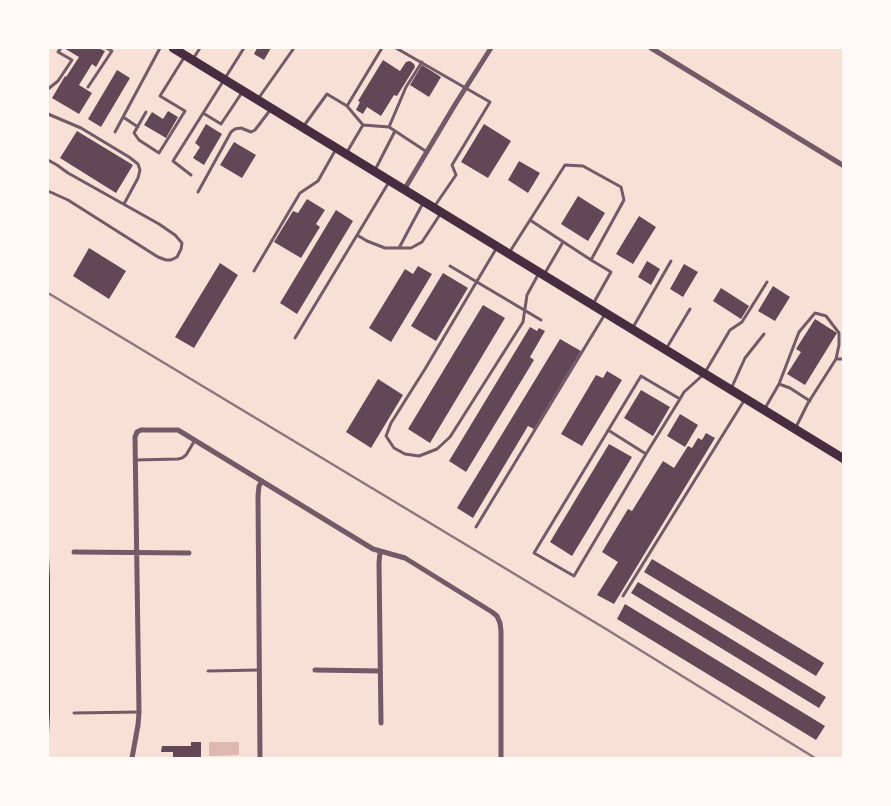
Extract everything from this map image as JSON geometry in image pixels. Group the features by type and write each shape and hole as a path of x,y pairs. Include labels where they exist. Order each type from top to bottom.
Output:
{"main road":[{"path":"173,48 844,459"}],"street":[{"path":"404,190 491,48"},
{"path":"651,48 844,166"},
{"path":"132,758 139,712 135,437 137,432 141,430 178,430 373,549 405,558 497,616 500,623 500,758"},
{"path":"260,758 258,496 259,486 262,481"},
{"path":"74,552 189,552"},
{"path":"380,552 381,723"},
{"path":"315,670 380,671"}],"lane":[{"path":"48,89 58,81 72,60 58,52 61,48"},
{"path":"88,86 112,51 106,48"},
{"path":"114,132 160,48"},
{"path":"146,112 134,133 139,140 159,153 185,111 160,96 189,58 200,48"},
{"path":"191,174 173,162 244,48"},
{"path":"258,100 294,48"},
{"path":"348,106 382,48"},
{"path":"357,235 386,248 411,248 422,242 456,175 452,165 490,102 396,48"},
{"path":"389,127 406,87 422,62"},
{"path":"203,113 221,124 243,91"},
{"path":"303,128 327,94 348,106 363,124 389,127 427,152"},
{"path":"198,192 231,132 241,128 251,132 255,130 271,108"},
{"path":"48,114 81,128 138,164 140,170 138,178 124,204"},
{"path":"123,117 138,127"},
{"path":"346,154 363,124"},
{"path":"375,172 395,131"},
{"path":"254,271 300,193 318,180 336,148"},
{"path":"48,160 159,224 175,235 182,243 181,249 177,257 171,260 158,257 68,200 48,191"},
{"path":"509,254 565,166 583,166 621,187 624,200 591,260"},
{"path":"295,338 390,181"},
{"path":"399,249 424,202"},
{"path":"530,220 611,272 592,305"},
{"path":"498,247 386,436 394,448 404,454 419,456 437,449 450,437 522,322 527,295 563,242"},
{"path":"632,329 671,261"},
{"path":"450,266 541,320"},
{"path":"680,399 641,376 534,553 574,576 646,454 680,399 684,392 704,374 730,330 742,322 767,282"},
{"path":"665,350 690,308"},
{"path":"476,527 606,313"},
{"path":"764,410 779,384 799,332 815,313 826,316 839,333 836,359 795,429"},
{"path":"731,390 745,358 764,334"},
{"path":"836,359 844,359"},
{"path":"779,384 790,388 810,401"},
{"path":"623,596 745,399"},
{"path":"608,430 646,454"},
{"path":"136,460 182,458 195,440"},
{"path":"208,671 259,670"},
{"path":"74,713 139,712"}],"path":[{"path":"48,556 48,733"}],"shaded area":[{"path":"209,742 239,742 239,755 209,756"}],"building":[{"path":"64,48 98,48 105,51 96,67 92,64 79,85 92,93 79,114 52,98 79,57"},
{"path":"257,48 271,48 264,60 254,54"},
{"path":"383,60 400,71 406,62 410,61 415,67 397,96 394,95 381,116 367,107 363,114 356,110 360,102 358,101"},
{"path":"422,65 441,77 429,97 410,85"},
{"path":"117,70 130,78 101,127 88,119"},
{"path":"168,111 178,117 166,138 144,125 152,112 163,119"},
{"path":"206,124 222,134 204,165 193,158 200,147 195,143"},
{"path":"484,124 511,141 488,178 461,162"},
{"path":"77,131 133,165 116,193 60,158"},
{"path":"234,142 256,155 242,178 220,165"},
{"path":"519,161 540,173 528,193 508,180"},
{"path":"578,196 605,213 588,241 561,224"},
{"path":"307,199 325,210 316,224 320,227 301,258 274,242 293,211 298,213"},
{"path":"336,210 353,221 297,314 280,303"},
{"path":"639,216 656,227 633,264 616,254"},
{"path":"89,248 126,271 109,299 73,276"},
{"path":"647,261 660,269 651,285 638,277"},
{"path":"220,263 238,275 194,348 175,337"},
{"path":"684,264 698,272 683,297 670,289"},
{"path":"418,266 432,274 391,342 369,328 405,269 413,274"},
{"path":"443,273 468,288 436,341 411,326"},
{"path":"773,286 790,297 775,321 758,311"},
{"path":"721,288 749,306 741,319 713,301"},
{"path":"483,305 505,318 430,443 408,429"},
{"path":"815,319 837,333 805,385 787,374 801,352 796,349"},
{"path":"530,327 537,331 539,328 545,331 530,357 534,360 466,472 449,461"},
{"path":"560,339 581,351 534,429 528,426 473,518 457,508"},
{"path":"607,371 622,380 582,446 561,434 596,375 603,378"},
{"path":"378,379 403,395 371,448 346,432"},
{"path":"641,390 670,407 653,436 624,418"},
{"path":"680,414 698,425 685,447 667,436"},
{"path":"706,433 715,438 614,604 597,595 618,562 602,552 628,509 632,511 663,461 674,468 688,446 692,448 698,438 702,440"},
{"path":"609,444 632,457 572,556 550,542"},
{"path":"652,559 824,663 816,676 644,572"},
{"path":"638,582 826,697 819,708 631,593"},
{"path":"625,604 825,726 816,740 617,619"},
{"path":"191,742 201,742 201,758 173,758 173,752 161,752 162,746 191,746"}],"railway":[{"path":"48,293 606,629 815,758"}]}
